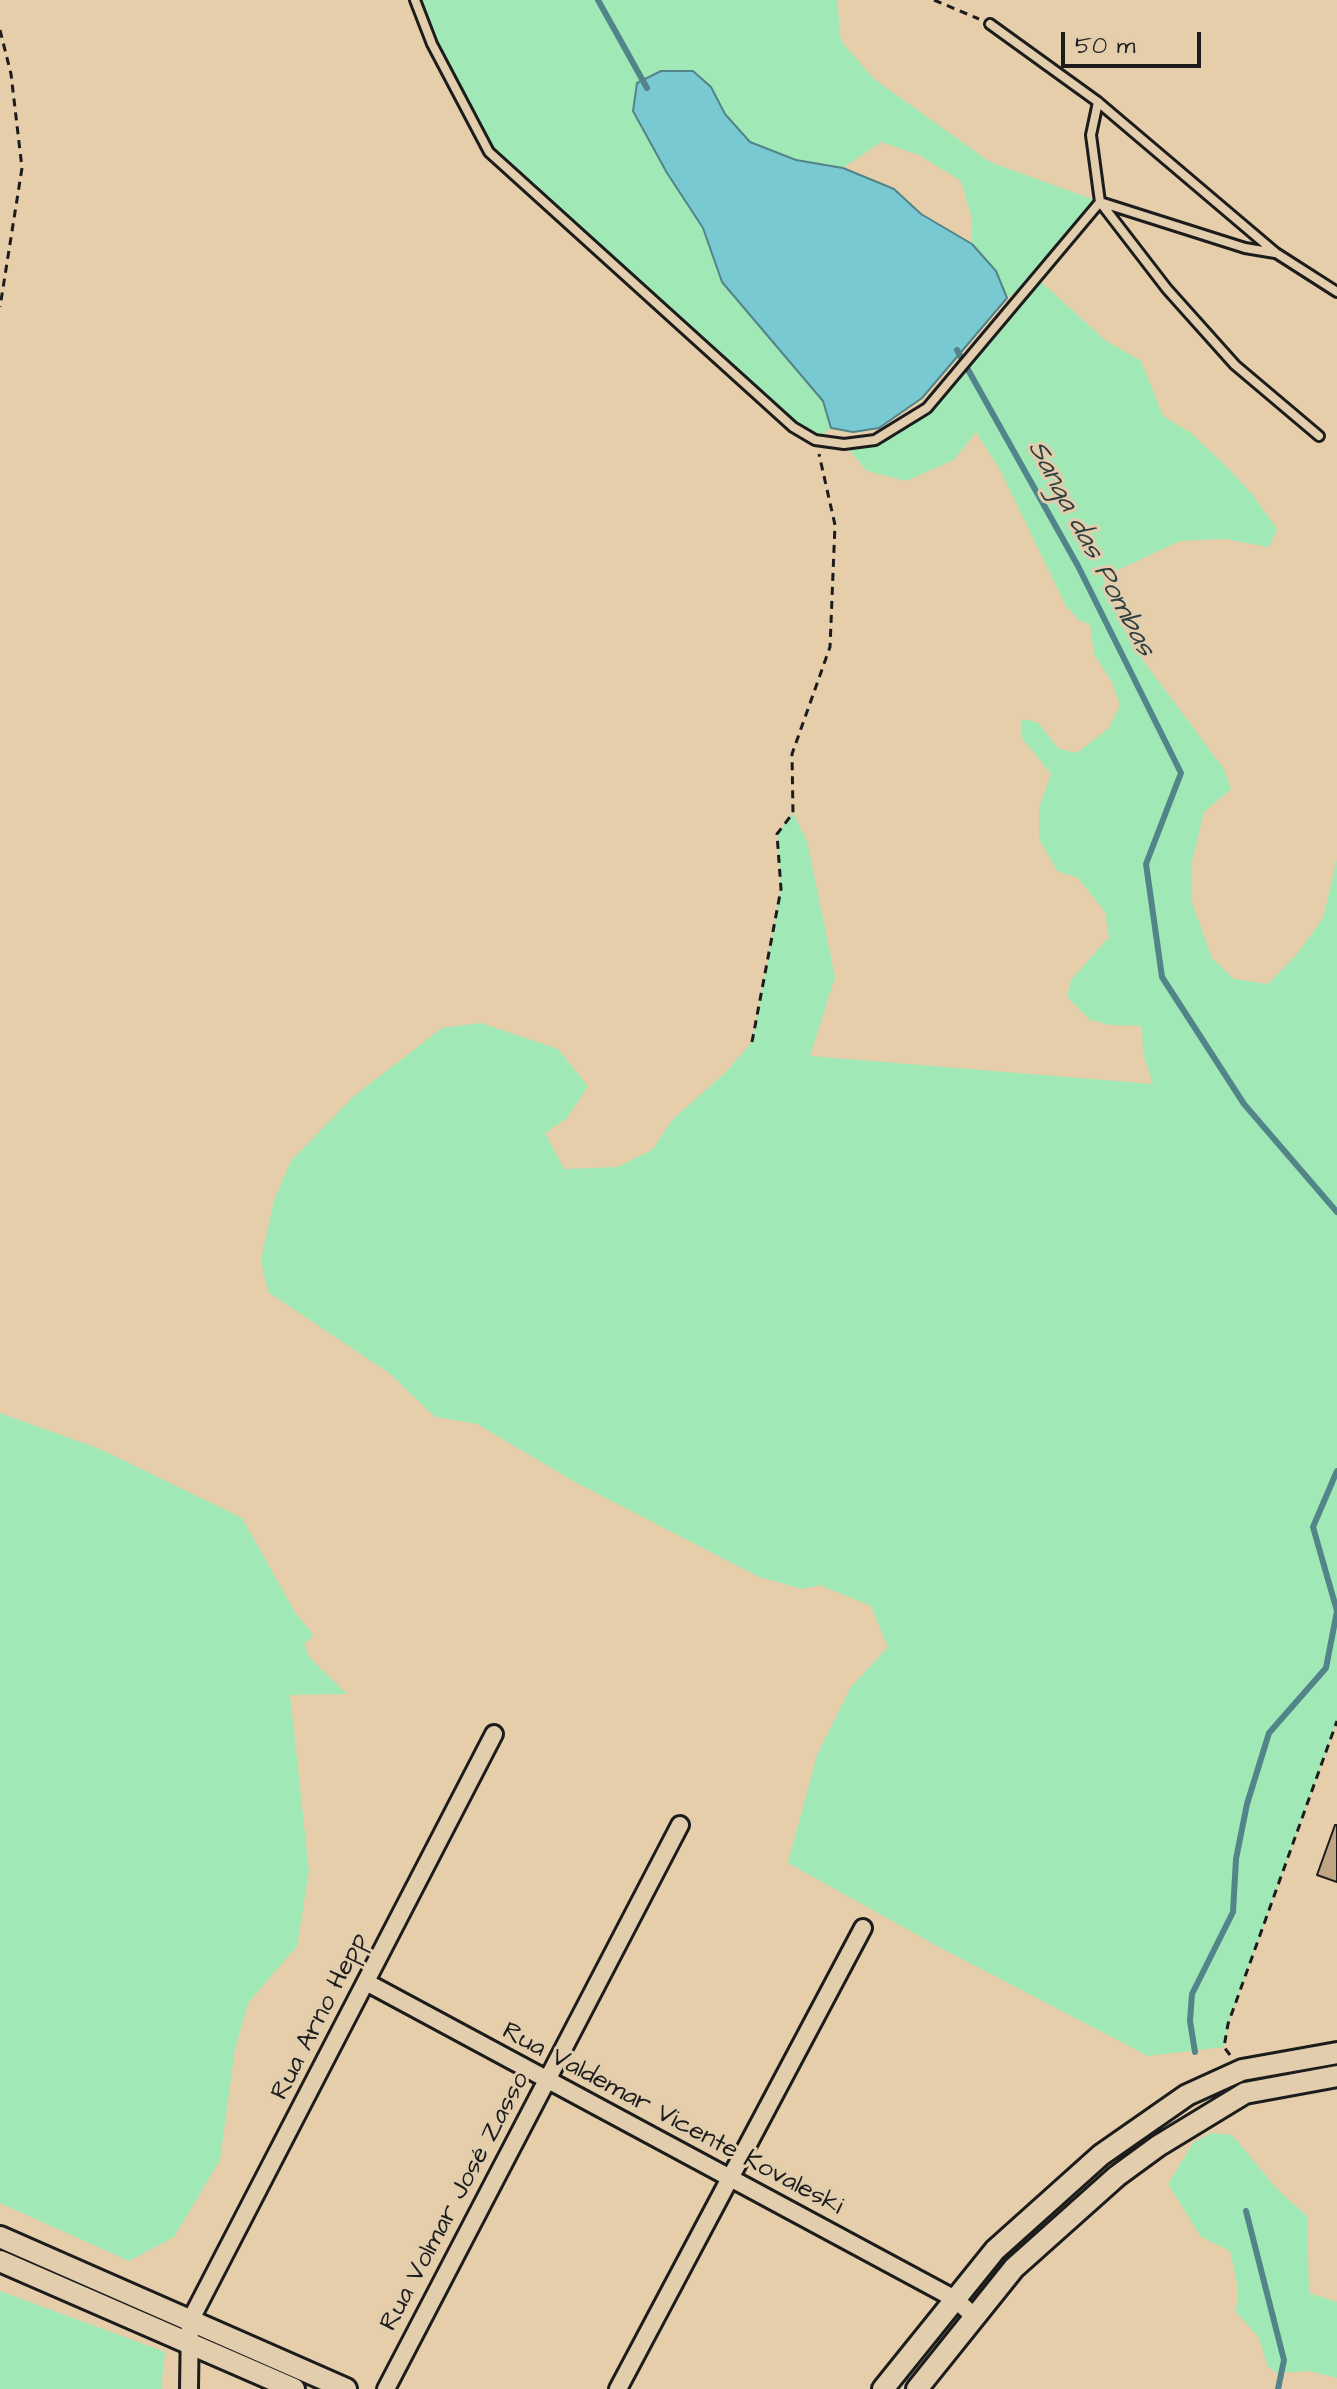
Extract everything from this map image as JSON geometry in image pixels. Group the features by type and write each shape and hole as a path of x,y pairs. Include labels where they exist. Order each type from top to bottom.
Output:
{"street":[{"name":"Rua Arno Hepp","path":"190,2321 494,1734"},
{"name":"Rua Volmar José Zasso","path":"386,2389 680,1825"},
{"path":"618,2389 863,1928"},
{"name":"Rua Valdemar Vicente Kovaleski","path":"366,1982 955,2299 975,2317"},
{"path":"883,2389 955,2299 1020,2225 1101,2155 1187,2095 1242,2070 1337,2053"},
{"path":"1242,2070 1245,2093"},
{"path":"917,2389 1014,2268 1081,2205 1158,2146 1245,2093 1337,2076"},
{"path":"0,2237 346,2389"},
{"path":"0,2261 294,2389"},
{"path":"189,2389 190,2321"}],"lane":[{"path":"415,0 432,44 489,152 793,427 815,440 844,444 875,440 927,408 1100,202"},
{"path":"990,24 1098,102 1276,253 1337,292"},
{"path":"1098,102 1091,135 1100,202 1167,289 1235,365 1319,436"},
{"path":"1100,202 1245,248 1276,253"}],"path":[{"path":"934,0 990,24"},
{"path":"0,30 11,74 22,168 0,307"},
{"path":"752,1042 781,889 777,834 793,813 792,754 830,647 835,525 815,440"},
{"path":"1242,2070 1224,2047 1228,2024 1337,1721"}],"green space":[{"path":"415,0 837,0 841,41 874,79 990,162 1100,202 1037,278 1105,340 1141,361 1163,416 1191,433 1228,468 1253,495 1277,529 1269,547 1225,539 1180,541 1103,577 1119,620 1139,655 1224,769 1231,789 1204,812 1192,862 1192,903 1212,958 1234,979 1268,984 1298,953 1323,918 1337,859 1337,1721 1228,2024 1224,2047 1148,2056 939,1947 788,1863 817,1755 851,1687 888,1647 871,1606 820,1585 802,1589 759,1577 575,1482 477,1424 435,1417 389,1373 268,1292 261,1260 274,1200 291,1161 354,1096 442,1028 481,1023 558,1049 588,1086 567,1118 545,1133 564,1169 617,1167 652,1150 673,1119 725,1073 752,1042 781,890 777,834 793,813 807,841 835,977 810,1056 1153,1084 1143,1054 1142,1026 1111,1025 1090,1020 1067,997 1071,980 1109,937 1105,912 1078,878 1057,871 1039,839 1039,808 1051,774 1022,738 1022,719 1037,722 1059,749 1077,753 1109,728 1120,705 1112,682 1094,655 1090,624 1080,621 1066,606 1000,470 976,432 954,460 906,481 867,471 844,444 875,440 927,408 1034,280 1007,298 996,271 972,244 972,219 961,181 919,155 881,142 843,168 796,160 750,142 725,114 711,87 667,173 703,228 722,282 823,401 831,428 815,440 793,427 489,152 432,44"},
{"path":"0,1413 100,1449 242,1518 296,1614 314,1635 304,1644 310,1658 347,1694 290,1695 309,1871 297,1946 248,2003 235,2049 220,2160 174,2237 129,2261 0,2203"},
{"path":"1211,2133 1232,2135 1278,2190 1307,2216 1309,2293 1337,2302 1337,2378 1309,2371 1278,2373 1268,2367 1259,2338 1236,2312 1238,2288 1230,2251 1201,2237 1168,2184 1193,2143"},
{"path":"0,2291 165,2352 161,2389 0,2389"}],"water":[{"path":"661,71 693,71 711,87 725,114 750,142 796,160 843,168 894,189 921,214 972,244 996,271 1007,298 922,398 879,428 853,432 831,428 823,401 722,282 703,228 667,173 633,111 637,83"}],"building":[{"path":"1337,1825 1337,1882 1317,1875"}],"waterway":[{"name":"Sanga das Pombas","path":"598,0 647,88"},
{"name":"Sanga das Pombas","path":"957,350 1078,566 1181,773 1146,864 1162,977 1244,1104 1337,1212"},
{"name":"Sanga das Pombas","path":"1195,2052 1190,2021 1192,1994 1233,1912 1236,1859 1247,1804 1269,1733 1326,1668 1337,1611 1313,1527 1337,1471"},
{"name":"Sanga das Pombas","path":"1246,2211 1284,2360 1278,2389"}]}
